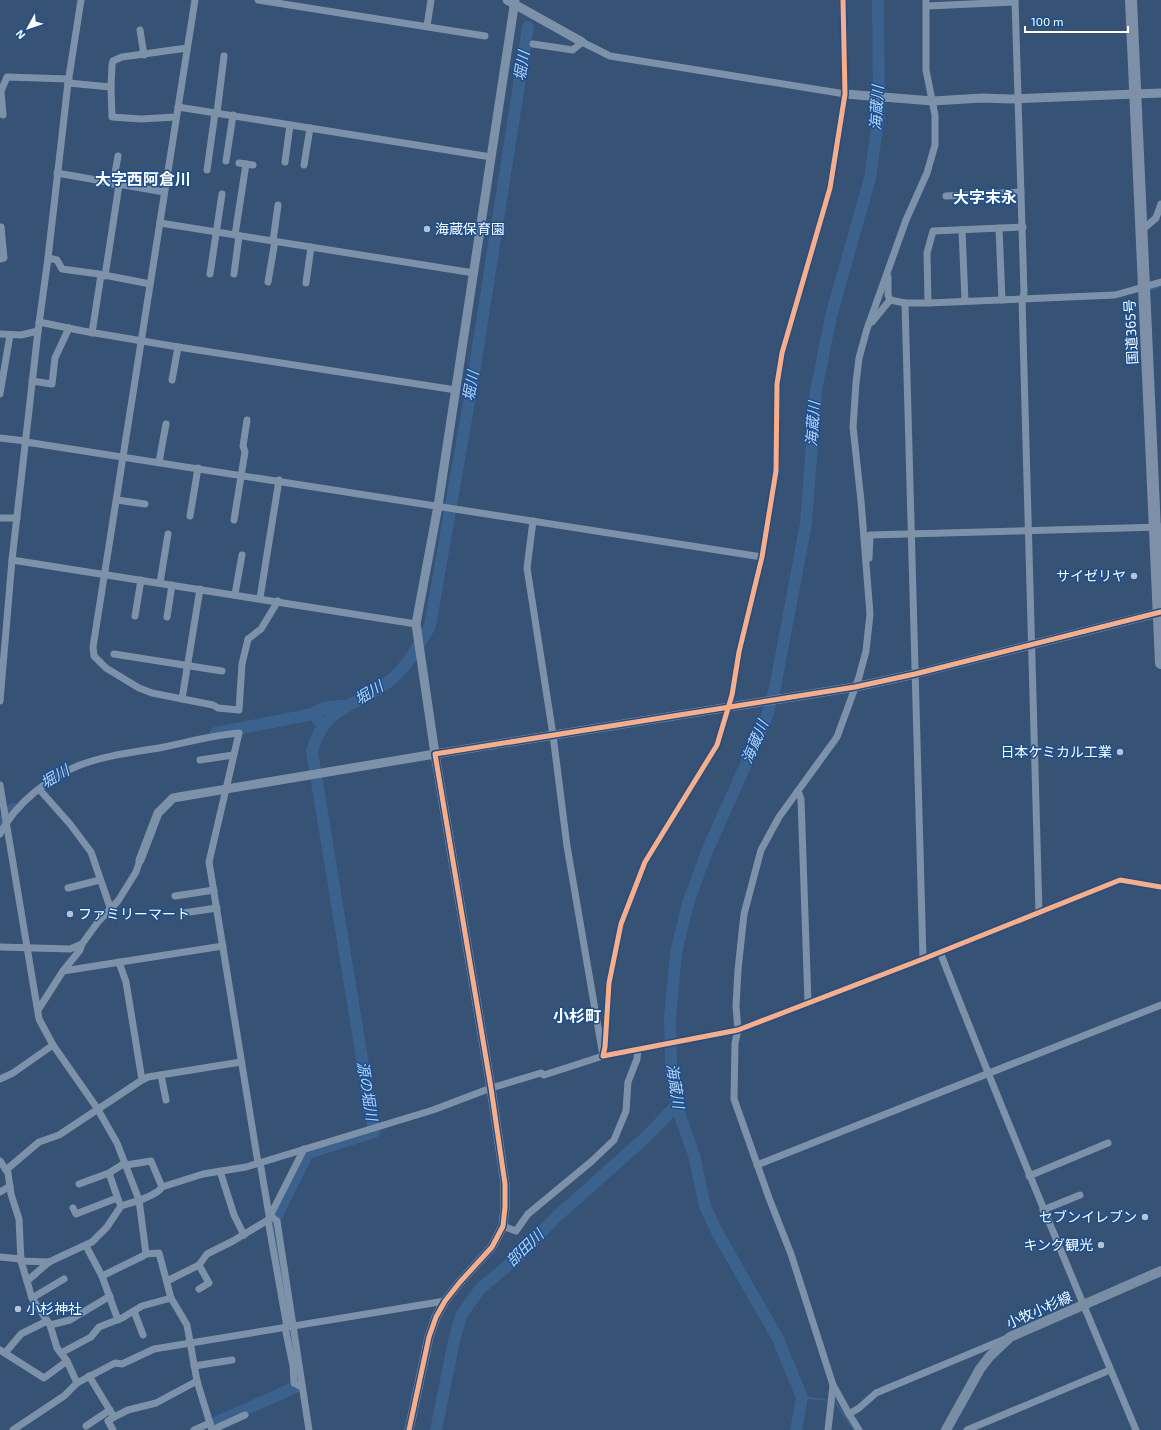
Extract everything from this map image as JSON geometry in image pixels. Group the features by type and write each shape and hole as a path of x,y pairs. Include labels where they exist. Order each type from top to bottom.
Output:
{"highway":[{"name":"国道365号","path":"1131,0 1144,287 1158,527 1161,663"}],"main road":[{"name":"小牧小杉線","path":"946,1430 980,1368 1010,1337 1161,1271"}],"street":[{"path":"0,701 12,560 32,381 48,258 68,81 81,0"},
{"path":"195,0 93,647 94,656 110,671 139,688 152,693 213,705 218,708 239,710 242,664 248,639 261,629 278,601"},
{"path":"258,0 485,36"},
{"path":"427,26 431,0"},
{"path":"603,1056 605,1047 609,983 621,924 645,862 717,745 729,706 762,556 776,471 777,384 782,353 830,188 845,94 842,0"},
{"path":"409,1430 429,1337 436,1318 460,1282 492,1247 503,1226 505,1184 491,1088 435,754 416,624 439,506 491,157 512,1 582,42 610,56 845,94 931,101 982,98 1136,95 1161,93"},
{"path":"859,1430 833,1385 791,1254 734,1099 735,1043 738,1030 736,1006 741,936 753,875 761,850 772,829 837,737 855,687 868,642 870,614 853,427 859,358 887,272 906,220 933,158 936,136 926,70 927,3 1015,1 1019,98 1024,293 1022,299 1039,913"},
{"path":"140,30 144,55"},
{"path":"532,44 573,50 582,42"},
{"path":"176,117 166,119 112,117 112,65 113,61 122,57 187,48"},
{"path":"207,170 224,56"},
{"path":"3,115 1,91 2,81 7,76 68,81 111,87"},
{"path":"178,107 491,157"},
{"path":"226,161 233,115"},
{"path":"284,162 290,125"},
{"path":"304,165 310,128"},
{"path":"92,333 103,276 116,184 118,156"},
{"path":"234,274 237,235 246,164"},
{"path":"57,173 164,192"},
{"path":"946,196 1021,192"},
{"path":"210,274 222,194"},
{"path":"1142,230 1156,218 1161,204"},
{"path":"268,282 278,205"},
{"path":"160,223 474,273"},
{"path":"0,260 4,258 1,227"},
{"path":"928,303 926,253 933,231 1022,227"},
{"path":"999,228 1002,300"},
{"path":"962,230 965,301"},
{"path":"306,283 311,247"},
{"path":"48,258 57,260 62,270 150,284"},
{"path":"887,272 888,295 890,300"},
{"path":"890,300 905,303 928,303 1114,295 1161,282"},
{"path":"869,325 890,300"},
{"path":"905,303 923,959"},
{"path":"39,322 92,333 456,390"},
{"path":"32,381 52,384 55,358 69,328"},
{"path":"0,334 21,336 31,331 38,331"},
{"path":"0,394 10,335"},
{"path":"172,380 178,347"},
{"path":"234,520 247,420"},
{"path":"159,462 166,424"},
{"path":"0,438 762,556"},
{"path":"190,516 198,468"},
{"path":"260,598 279,480"},
{"path":"117,500 145,504"},
{"path":"0,518 17,518"},
{"path":"534,521 527,568 553,735 567,846 603,1056"},
{"path":"867,576 870,535 1158,527"},
{"path":"160,583 168,534"},
{"path":"235,594 242,555"},
{"path":"12,560 235,594 416,624"},
{"path":"135,616 141,580"},
{"path":"167,617 172,585"},
{"path":"182,699 200,589"},
{"path":"38,1010 63,971 80,950 82,944 98,922 110,910 132,879 158,813 166,803 173,798 729,706 855,687 915,674 1160,613"},
{"path":"114,654 222,671"},
{"path":"0,834 6,819 39,789 65,772 90,762 239,733 210,855 222,946 241,1062 259,1163 272,1219 289,1327 294,1383 302,1387"},
{"path":"200,760 233,755"},
{"path":"0,785 39,1019 53,1045 97,1108 117,1143 139,1200 146,1254"},
{"path":"39,789 92,852 110,910"},
{"path":"798,791 801,799 808,1003"},
{"path":"68,888 100,880"},
{"path":"27,1281 49,1262 86,1246 103,1231 121,1206 139,1200 160,1190 162,1187 203,1174 259,1163 433,1110 491,1088 541,1073 544,1075 603,1056 738,1030 923,959 1120,880 1161,887"},
{"path":"175,896 214,890"},
{"path":"183,913 217,908"},
{"path":"0,947 70,949 82,944"},
{"path":"63,971 222,946"},
{"path":"940,952 1029,1176 1136,1430"},
{"path":"119,962 126,982 142,1080"},
{"path":"757,1165 988,1075 1161,1005"},
{"path":"0,1079 13,1073 53,1045"},
{"path":"503,1226 516,1231 528,1214 592,1161 614,1140 626,1111 628,1082 639,1049"},
{"path":"6,1170 39,1142 59,1134 142,1080 161,1075 241,1062"},
{"path":"161,1075 166,1100"},
{"path":"1029,1176 1108,1143"},
{"path":"167,1281 199,1265 208,1254 272,1219 304,1149"},
{"path":"0,1161 6,1170 19,1219 21,1260 32,1298 48,1323 54,1340 61,1353 68,1361 77,1382"},
{"path":"79,1184 109,1173 126,1164 151,1161 162,1187"},
{"path":"220,1171 234,1215 244,1235"},
{"path":"109,1173 121,1206"},
{"path":"0,1192 10,1186"},
{"path":"1043,1210 1080,1195"},
{"path":"73,1208 76,1214 117,1198"},
{"path":"86,1246 102,1276 118,1320"},
{"path":"102,1276 146,1254 159,1253 171,1298 187,1325 197,1381 212,1428"},
{"path":"0,1256 21,1260 49,1262"},
{"path":"199,1265 208,1283 199,1289"},
{"path":"32,1298 64,1279"},
{"path":"68,1361 44,1378 2,1351 21,1334 48,1323 70,1320 110,1296"},
{"path":"61,1353 91,1337 99,1327 118,1320 142,1306 171,1298"},
{"path":"13,1430 64,1396 77,1382 115,1363 122,1364 154,1349 446,1301"},
{"path":"134,1311 143,1335"},
{"path":"289,1327 302,1387 309,1430"},
{"path":"849,1414 859,1408 876,1393 1010,1337"},
{"path":"194,1366 232,1360"},
{"path":"967,1430 1110,1370"},
{"path":"89,1376 114,1417"},
{"path":"113,1430 108,1421 114,1417 128,1410 156,1403 197,1381"},
{"path":"828,1430 833,1385"},
{"path":"86,1426 110,1410"},
{"path":"194,1430 212,1428 245,1414"}],"waterway":[{"name":"海蔵川","path":"796,1430 802,1397 777,1337 717,1232 705,1206 694,1155 679,1113 671,1072 670,1017 676,953 688,903 708,849 766,719 775,688 806,523 816,391 831,316 870,178 879,115 878,0"},
{"name":"堀川","path":"284,1289 273,1223 308,1153 374,1132 312,751 318,735 326,723 345,707 381,688 393,678 409,660 430,626 474,373 528,27"},
{"path":"1150,290 1161,286"},
{"name":"堀川","path":"313,714 319,710 336,706 344,706"},
{"name":"堀川","path":"216,733 313,714 323,725"},
{"name":"堀川","path":"0,826 13,809"},
{"name":"部田川","path":"436,1430 454,1341 461,1316 469,1304 481,1288 517,1258 555,1218 645,1138 677,1105"},
{"name":"源の堀川","path":"215,1423 296,1387 298,1382 297,1372"},
{"path":"802,1397 826,1400"},
{"path":"836,1403 854,1430"}],"cycle path":[{"path":"843,0 845,94 830,188 782,353 777,384 776,471 762,557 739,652 732,695 717,745 645,862 621,924 609,983 605,1047 603,1056 738,1030 923,959 1120,880 1161,887"},
{"path":"409,1430 429,1337 436,1317 445,1301 460,1282 492,1247 503,1226 505,1207 505,1184 491,1088 435,754 855,687 915,674 1161,612"}],"place":[{"name":"海蔵保育園","path":"427,229"},
{"name":"サイゼリヤ","path":"1134,576"},
{"name":"日本ケミカル工業","path":"1120,752"},
{"name":"ファミリーマート","path":"70,914"},
{"name":"セブンイレブン","path":"1145,1217"},
{"name":"キング観光","path":"1101,1245"},
{"name":"小杉神社","path":"18,1309"}],"district":[{"name":"大字西阿倉川","path":"143,179"},
{"name":"大字末永","path":"985,197"},
{"name":"小杉町","path":"577,1016"}]}
